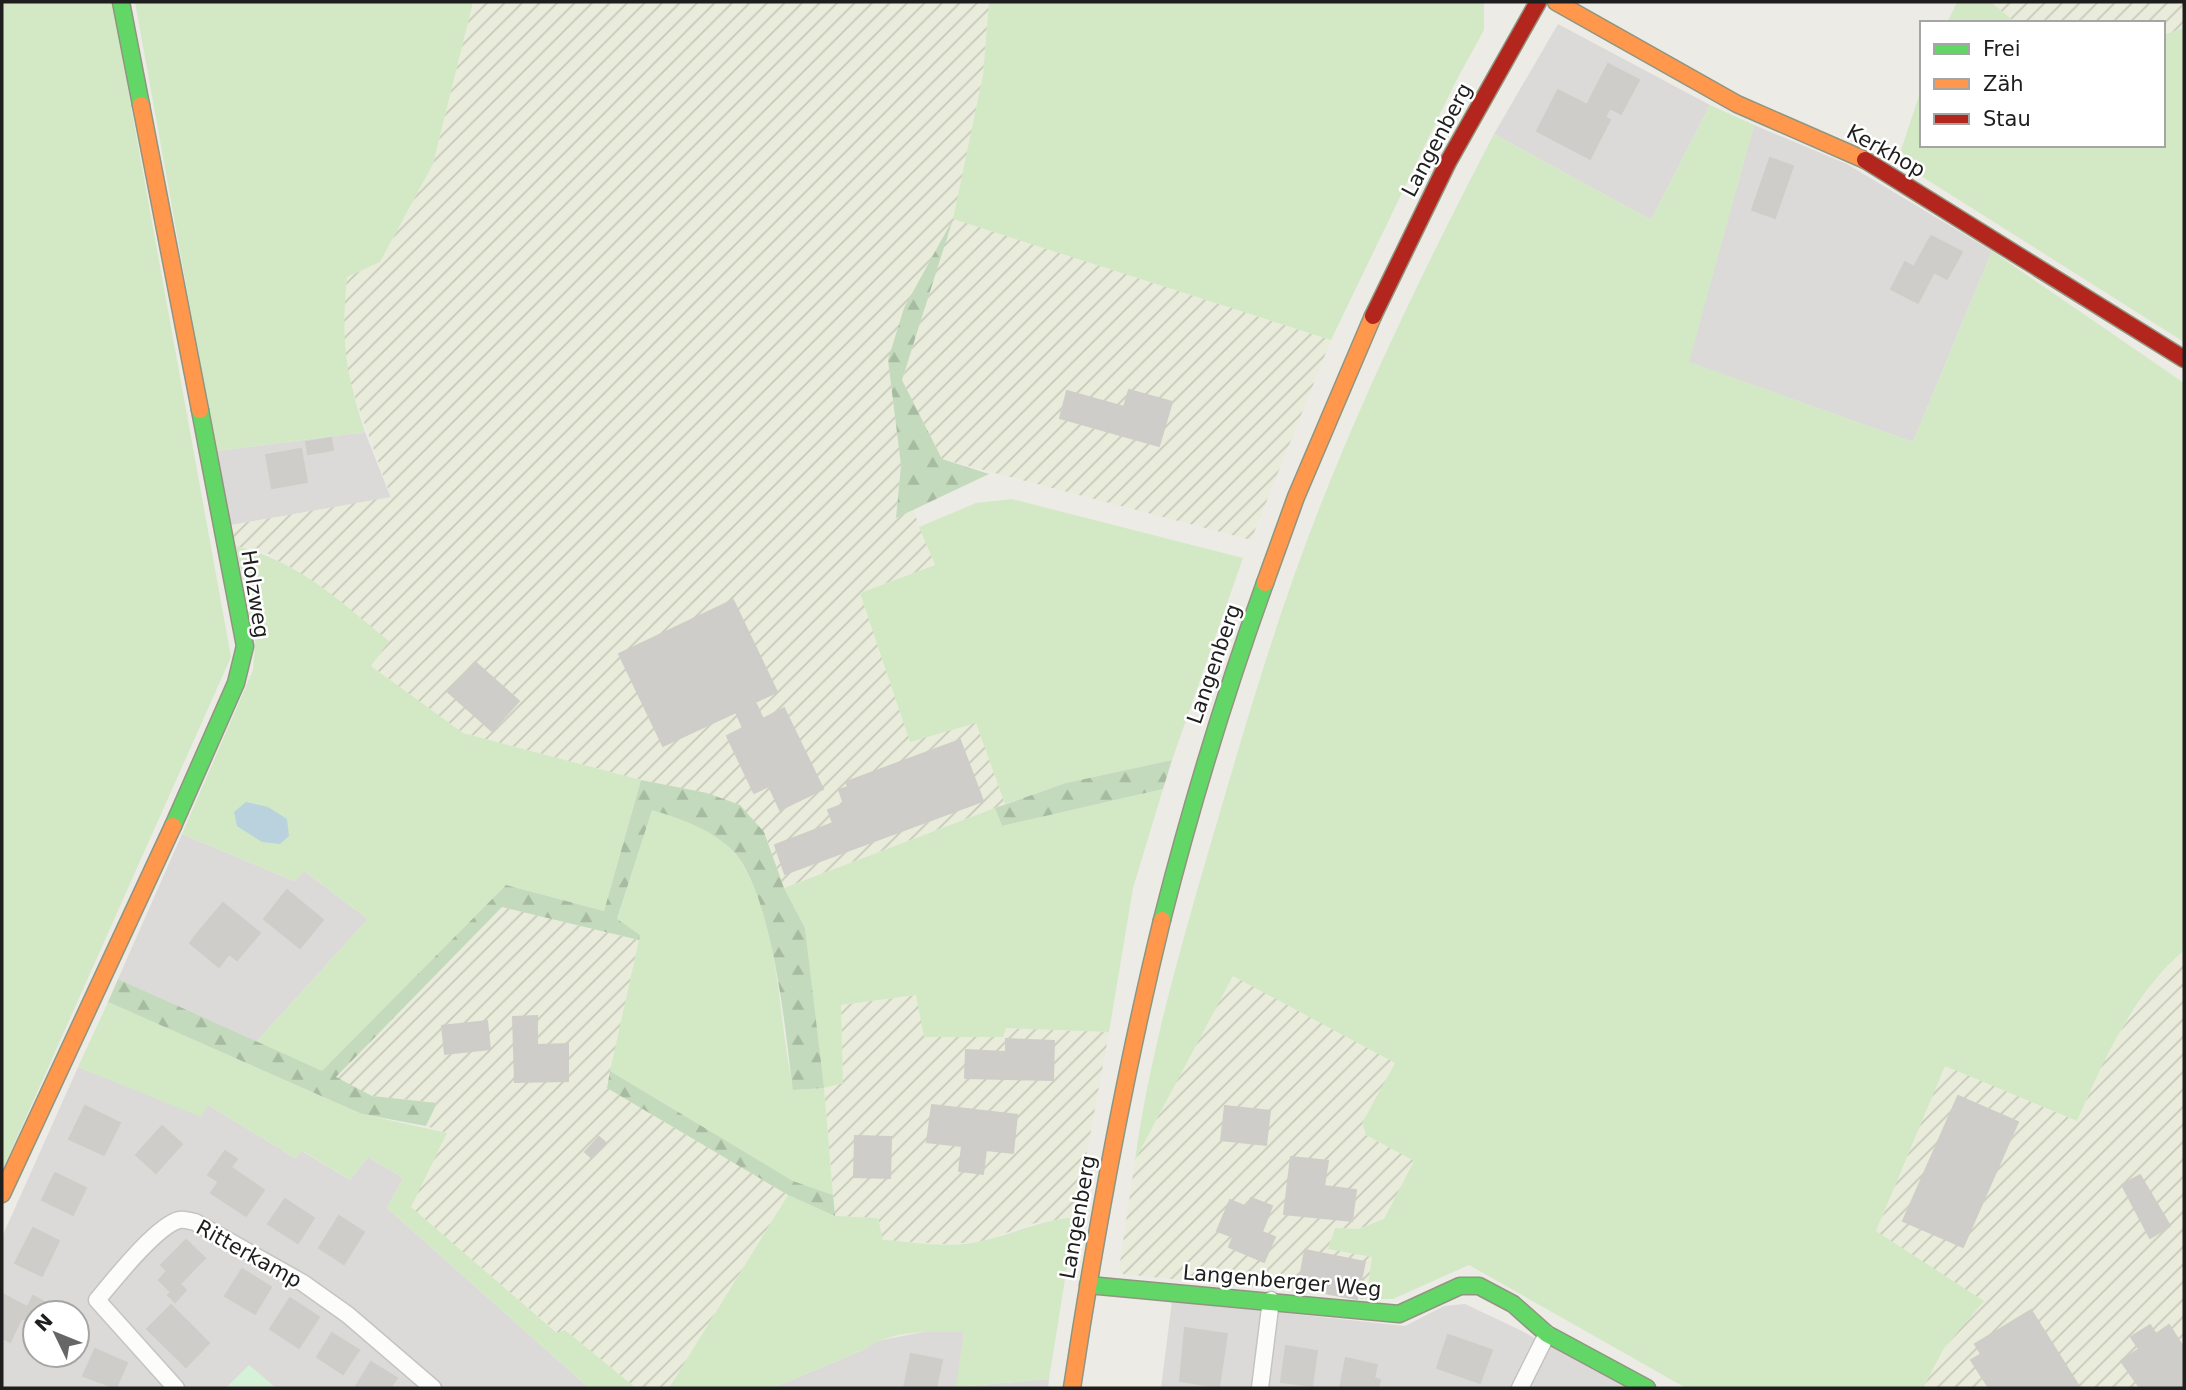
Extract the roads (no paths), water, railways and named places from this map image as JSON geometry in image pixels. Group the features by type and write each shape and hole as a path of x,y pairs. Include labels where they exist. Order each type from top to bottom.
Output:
{"street":[{"name":"Holzweg","path":"2,1194 179,813 236,683 245,646 121,2"},
{"name":"Langenberg","path":"1072,1388 1088,1285 1145,985 1203,761 1270,564 1354,359 1440,176 1538,2"},
{"name":"Kerkhop","path":"1556,2 1738,104 1869,162 2184,359"},
{"name":"Ritterkamp","path":"176,1388 97,1300 126,1265 167,1226 181,1219 195,1222 303,1283 348,1315 433,1388"},
{"name":"Langenberger Weg","path":"1088,1285 1399,1314 1460,1286 1479,1286 1513,1304 1546,1334 1647,1388"},
{"path":"1260,1388 1271,1300"},
{"path":"1520,1388 1546,1334"}],"water":[{"path":"246,802 268,807 287,819 289,836 280,844 262,842 237,826 234,812"}]}
